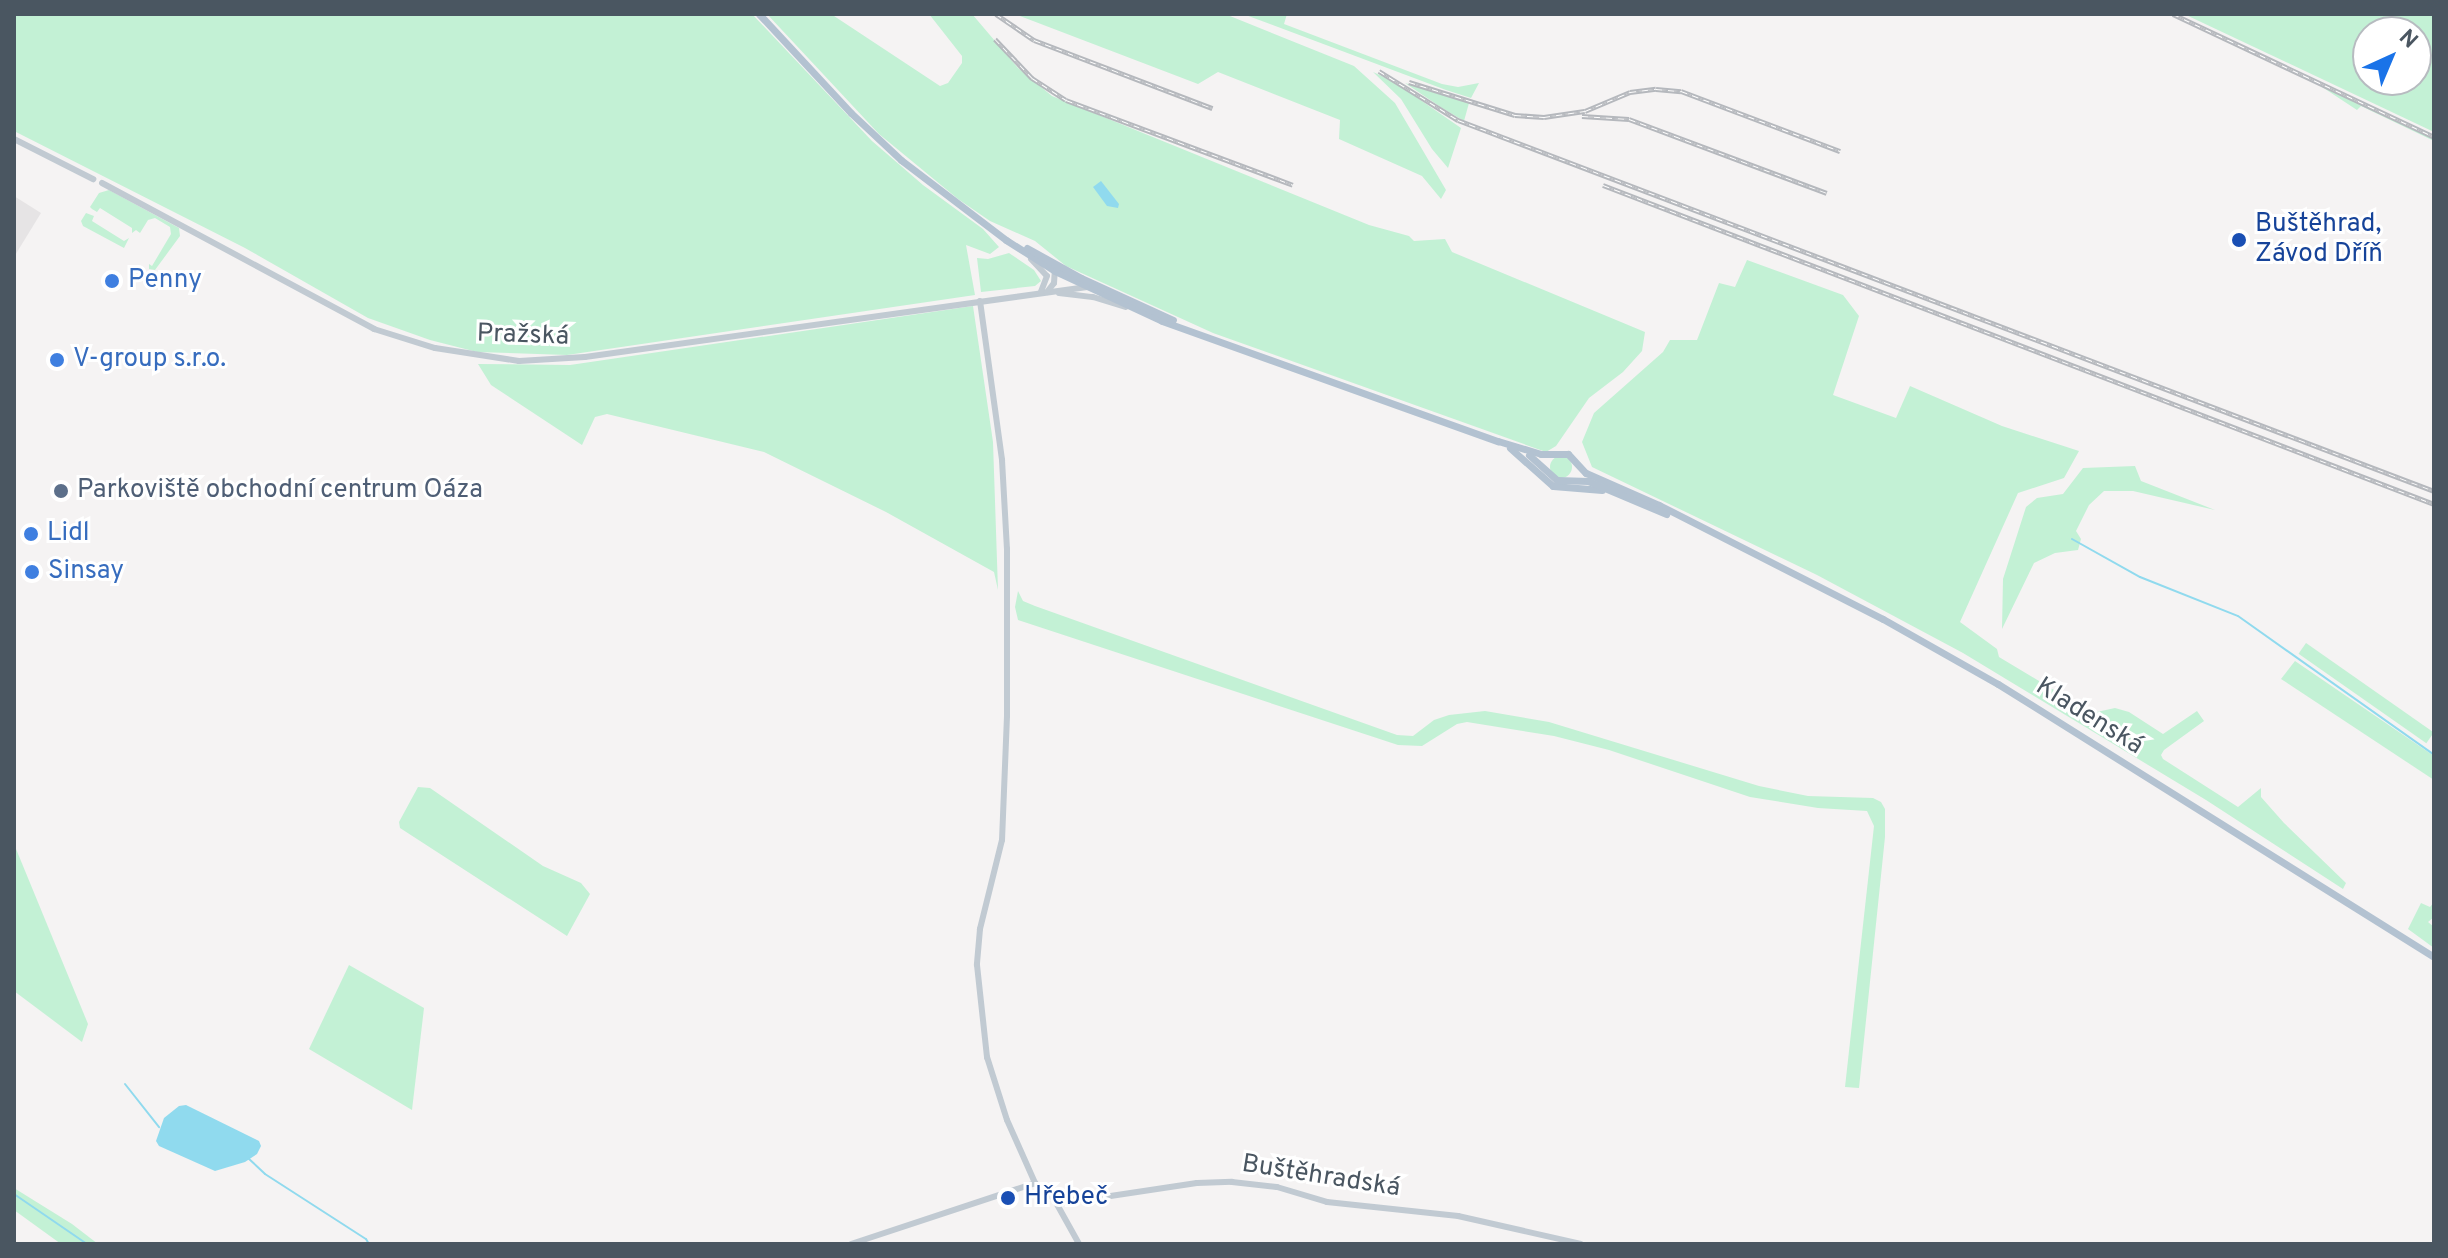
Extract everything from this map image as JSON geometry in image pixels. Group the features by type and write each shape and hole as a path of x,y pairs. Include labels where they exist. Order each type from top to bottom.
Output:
{"main road":[{"path":"759,14 876,137 926,181 1006,240 1055,271 1147,315 1498,441 1534,457 1557,480 1588,481 1710,532"},
{"path":"986,225 1049,261 1212,338"},
{"path":"1498,441 1551,455 1565,452 1586,473 1710,532"},
{"path":"1498,441 1525,458 1553,486 1591,488 1624,496"},
{"path":"1546,469 1551,455"},
{"path":"1569,478 1575,463"},
{"name":"Kladenská","path":"1710,532 1883,619 1998,684 2434,957"}],"street":[{"path":"14,139 93,179"},
{"name":"Pražská","path":"102,183 374,329 475,356 519,361 567,359 1044,292"},
{"path":"1006,240 1044,271 1047,283 1044,292"},
{"path":"1044,292 1054,283 1055,271 1049,261"},
{"path":"1044,292 1086,287 1121,297"},
{"path":"1044,292 1093,297 1147,315"},
{"path":"980,301 1002,460 1007,595 1003,830 980,929 977,965 987,1057 1007,1120 1035,1183 1054,1199 1079,1244"},
{"name":"Buštěhradská","path":"1054,1199 1076,1201 1197,1183 1232,1182 1277,1187 1327,1202 1458,1216 1581,1244"},
{"path":"851,1244 1035,1183"}],"shaded area":[{"path":"14,196 41,213 14,257"}],"green space":[{"path":"14,14 752,14 872,141 923,185 983,229 999,247 990,254 966,245 975,295 567,355 477,352 430,340 368,318 245,248 14,131"},
{"path":"767,14 831,14 940,86 948,83 962,63 962,56 929,14 972,14 1018,68 1052,96 1369,225 1409,236 1414,241 1445,239 1452,252 1645,332 1642,351 1623,372 1589,398 1556,446 1546,452 1213,333 1066,266 1035,241 990,221 958,199 879,134"},
{"path":"1015,14 1225,14 1354,66 1395,103 1446,190 1441,199 1422,176 1339,139 1340,120 1218,72 1198,84"},
{"path":"1243,14 1287,14 1284,24 1442,84 1458,87 1479,83 1471,98"},
{"path":"2184,14 2434,14 2434,132 2358,96 2432,96 2432,16 2352,16 2352,93"},
{"path":"1373,72 1393,81 1461,128 1448,168 1432,149 1401,99"},
{"path":"1405,83 1469,103 1464,121 1442,108"},
{"path":"2316,83 2434,141 2361,106 2357,110"},
{"path":"109,190 179,228 180,236 155,270 149,269 149,264 152,266 171,234 170,227 155,218 148,220 140,233 136,230 132,233 132,228 100,208 97,212 90,207 99,193"},
{"path":"86,213 94,216 92,221 124,241 129,238 124,248 83,226 81,221"},
{"path":"1009,253 1034,270 1041,281 1035,286 981,292 977,258 988,259"},
{"path":"1747,260 1843,295 1859,316 1833,395 1896,418 1910,386 2002,426 2079,451 2064,478 2018,493 1960,622 1997,649 1999,657 2092,713 2115,708 2129,712 2163,734 2197,711 2204,721 2164,750 2161,755 2163,759 2238,807 2261,788 2261,797 2284,823 2346,883 2343,889 2206,800 1963,653 1817,575 1592,467 1582,442 1594,413 1663,352 1670,340 1697,340 1719,283 1735,287"},
{"path":"973,306 993,442 998,590 994,572 886,512 764,452 607,414 595,417 582,445 491,385 478,364 570,365"},
{"path":"1561,456 1569,459 1572,467 1569,475 1561,478 1553,475 1550,467 1553,459"},
{"path":"2135,466 2141,481 2215,510 2133,491 2104,491 2089,505 2076,531 2081,539 2078,550 2055,553 2034,563 2002,629 2003,579 2026,507 2037,498 2063,494 2083,468"},
{"path":"1018,591 1023,601 1035,606 1397,735 1413,736 1434,720 1449,715 1485,711 1549,722 1759,786 1808,796 1873,798 1881,802 1885,809 1885,837 1859,1088 1845,1087 1874,826 1867,811 1818,808 1750,797 1609,750 1554,736 1467,722 1457,724 1422,746 1398,745 1018,620 1015,607"},
{"path":"2306,643 2434,732 2426,743 2299,654"},
{"path":"2295,661 2434,756 2434,780 2281,679"},
{"path":"418,787 430,788 543,866 581,883 590,894 567,936 400,828 399,822"},
{"path":"14,844 88,1024 82,1042 14,991"},
{"path":"2434,902 2434,917 2428,922 2434,927 2434,948 2408,929 2421,903 2430,907"},
{"path":"349,965 424,1008 412,1110 309,1049"},
{"path":"14,1188 98,1244 61,1244 14,1210"}],"water":[{"path":"1101,181 1119,204 1118,208 1107,206 1093,187"},
{"path":"186,1105 259,1141 261,1146 257,1154 245,1162 215,1171 159,1146 156,1141 164,1118 179,1106"}],"waterway":[{"path":"2072,539 2140,577 2238,616 2434,755"},
{"path":"125,1084 159,1127"},
{"path":"248,1158 265,1174 366,1239 369,1244"},
{"path":"14,1194 87,1244"}],"railway":[{"path":"996,14 1034,40 1212,108"},
{"path":"2173,14 2434,137"},
{"path":"995,39 1032,78 1066,100 1293,185"},
{"path":"1379,71 1458,120 2434,491"},
{"path":"1409,82 1515,115 1544,117 1585,111 1630,92 1656,89 1681,91 1840,151"},
{"path":"1582,116 1629,119 1827,193"},
{"path":"1603,185 2434,504"}],"place":[{"name":"Buštěhrad, Závod Dříň","path":"2239,240"},
{"name":"Penny","path":"112,281"},
{"name":"V-group s.r.o.","path":"57,360"},
{"name":"Parkoviště obchodní centrum Oáza","path":"61,491"},
{"name":"Lidl","path":"31,534"},
{"name":"Sinsay","path":"32,572"},
{"name":"Hřebeč","path":"1008,1198"}]}
